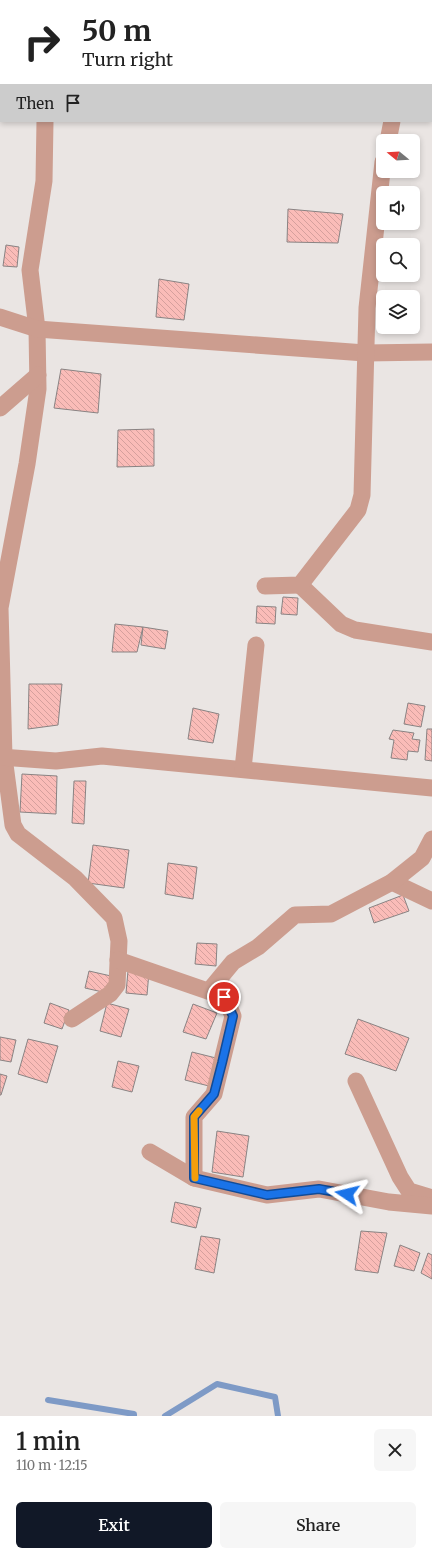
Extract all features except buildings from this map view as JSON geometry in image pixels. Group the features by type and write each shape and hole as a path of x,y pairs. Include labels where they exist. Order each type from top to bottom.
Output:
{"street":[{"path":"45,122 44,181 30,270 37,329 38,389 27,464 0,608 2,757 13,825 18,834 75,878 114,918 119,941 117,985 110,994 72,1019"},
{"path":"389,134 392,122"},
{"path":"300,585 358,510 362,495 365,353 368,300 381,178"},
{"path":"0,317 37,329 365,353 432,352"},
{"path":"0,408 38,376"},
{"path":"265,586 300,585 341,624 355,630 432,642"},
{"path":"243,769 256,644"},
{"path":"2,757 56,761 102,756 432,788"},
{"path":"209,991 233,962 258,947 295,915 331,914 392,882 422,858 432,839"},
{"path":"392,882 432,901"},
{"path":"118,960 224,997 233,1016 214,1094 194,1117 194,1178"},
{"path":"356,1081 400,1177 409,1191 432,1198"},
{"path":"150,1152 194,1178 267,1195 319,1189 389,1202 432,1206"}],"waterway":[{"path":"165,1416 217,1384 275,1397 278,1416"},
{"path":"48,1400 134,1414 134,1416"}],"slow traffic":[{"path":"195,1178 194,1117 199,1111"}],"route":[{"path":"224,997 233,1016 214,1094 194,1117 194,1178 267,1195 319,1189 347,1194"}]}
